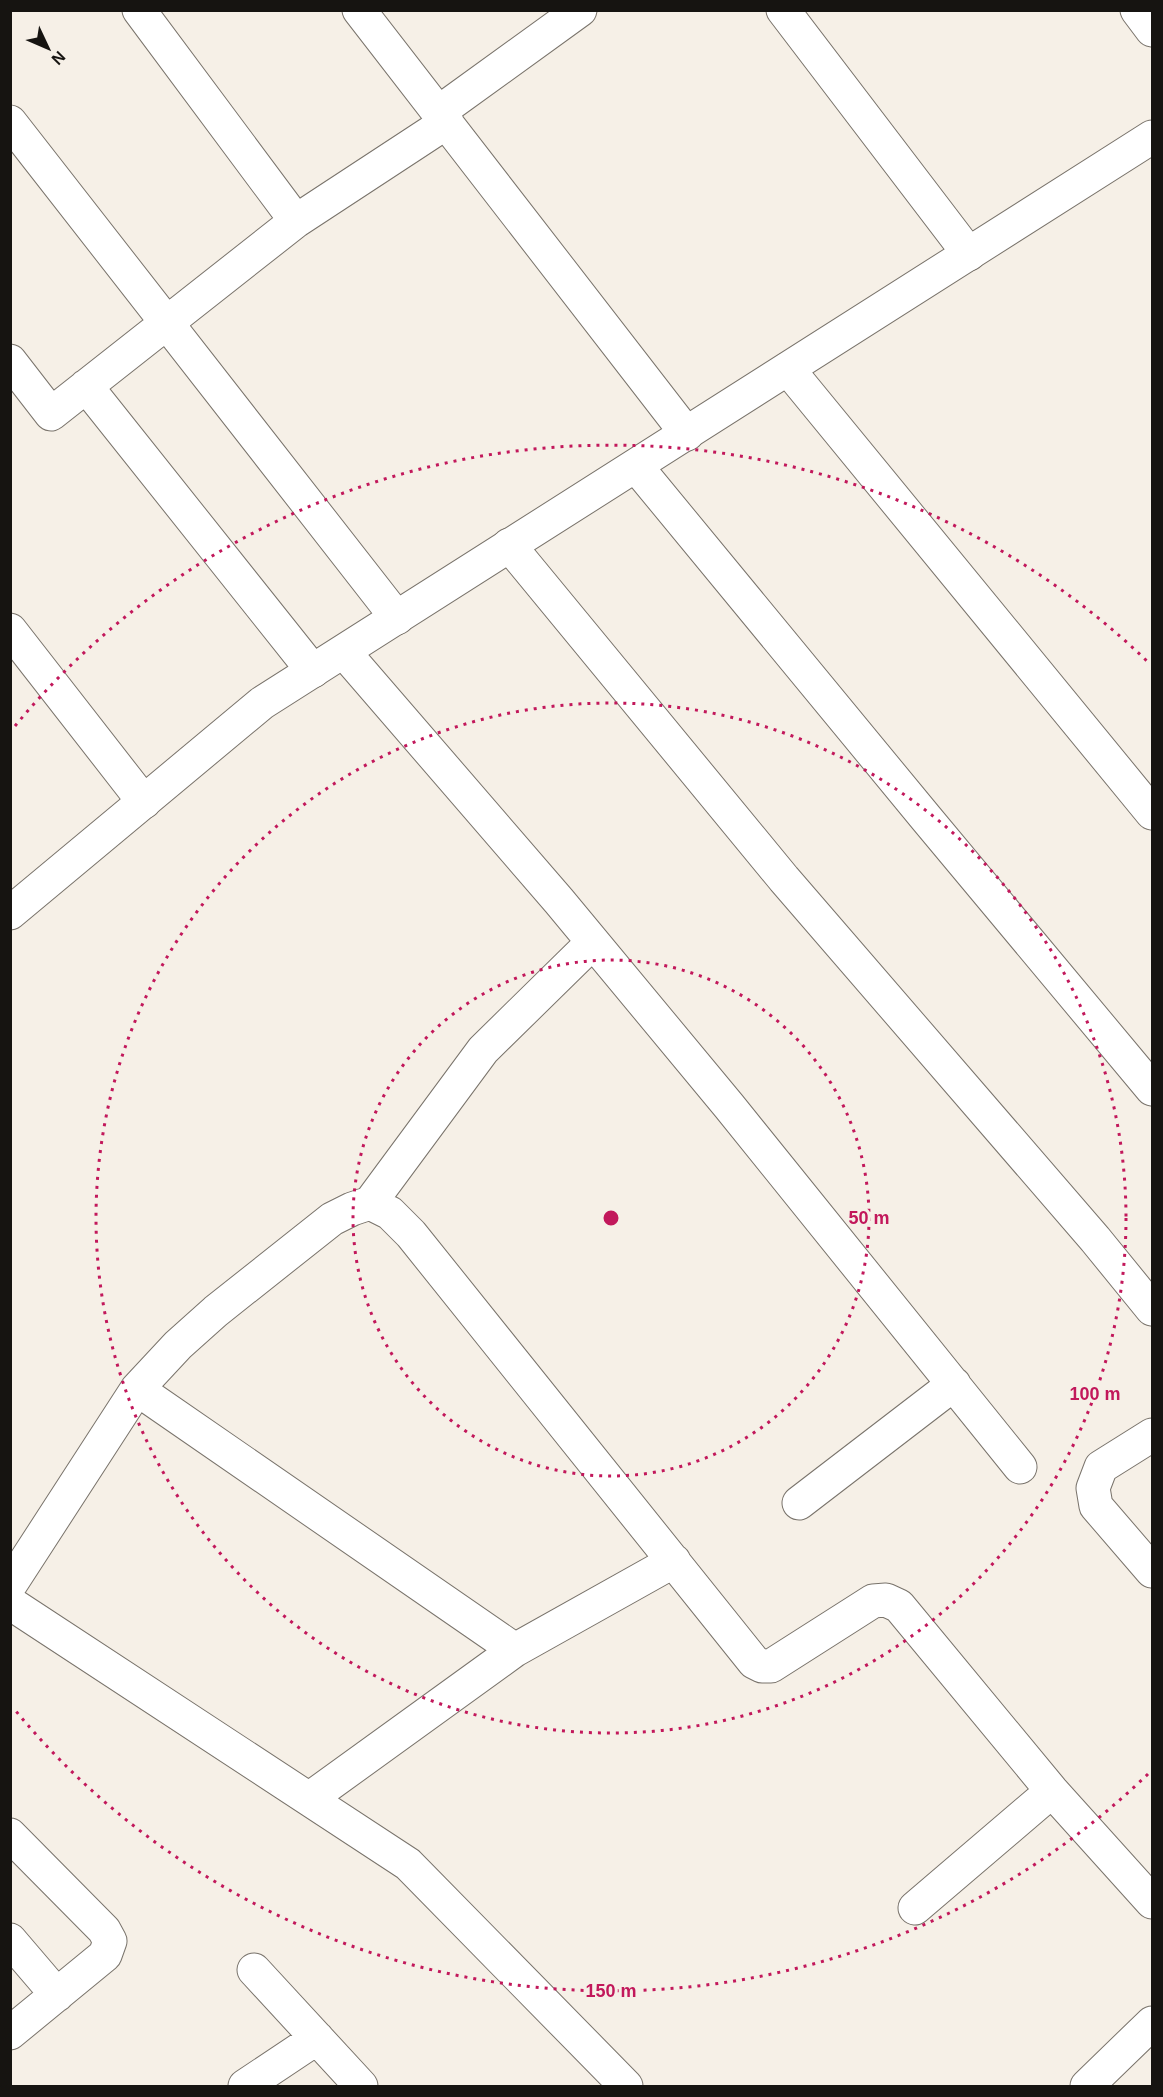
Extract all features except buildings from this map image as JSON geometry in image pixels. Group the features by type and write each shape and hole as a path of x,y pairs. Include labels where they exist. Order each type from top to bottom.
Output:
{"street":[{"path":"139,10 296,220"},
{"path":"359,10 687,434"},
{"path":"10,361 51,414 296,220 443,117 580,10"},
{"path":"783,10 969,254"},
{"path":"1137,10 1152,30"},
{"path":"10,122 397,618"},
{"path":"10,913 262,703 1152,137"},
{"path":"788,369 1152,813"},
{"path":"86,386 313,671"},
{"path":"636,466 1152,1089"},
{"path":"509,545 784,879 1088,1230 1152,1309"},
{"path":"10,630 144,802"},
{"path":"344,652 593,942 729,1106 1020,1467"},
{"path":"10,1585 137,1389 178,1345 216,1311 332,1219 370,1203 483,1050 593,942"},
{"path":"370,1203 390,1213 411,1234 754,1662 762,1666 771,1666 873,1601 886,1600 899,1606 1052,1791 1152,1902"},
{"path":"799,1503 954,1384"},
{"path":"137,1389 515,1650"},
{"path":"1152,1435 1101,1467 1093,1488 1096,1506 1152,1571"},
{"path":"309,1799 515,1650 674,1561"},
{"path":"10,1603 408,1864 626,2086"},
{"path":"915,1908 1052,1791"},
{"path":"10,1836 104,1930 110,1941 105,1955 10,2033"},
{"path":"10,1940 57,1995"},
{"path":"254,1970 361,2086"},
{"path":"1087,2086 1152,2023"},
{"path":"245,2086 316,2038"}]}
